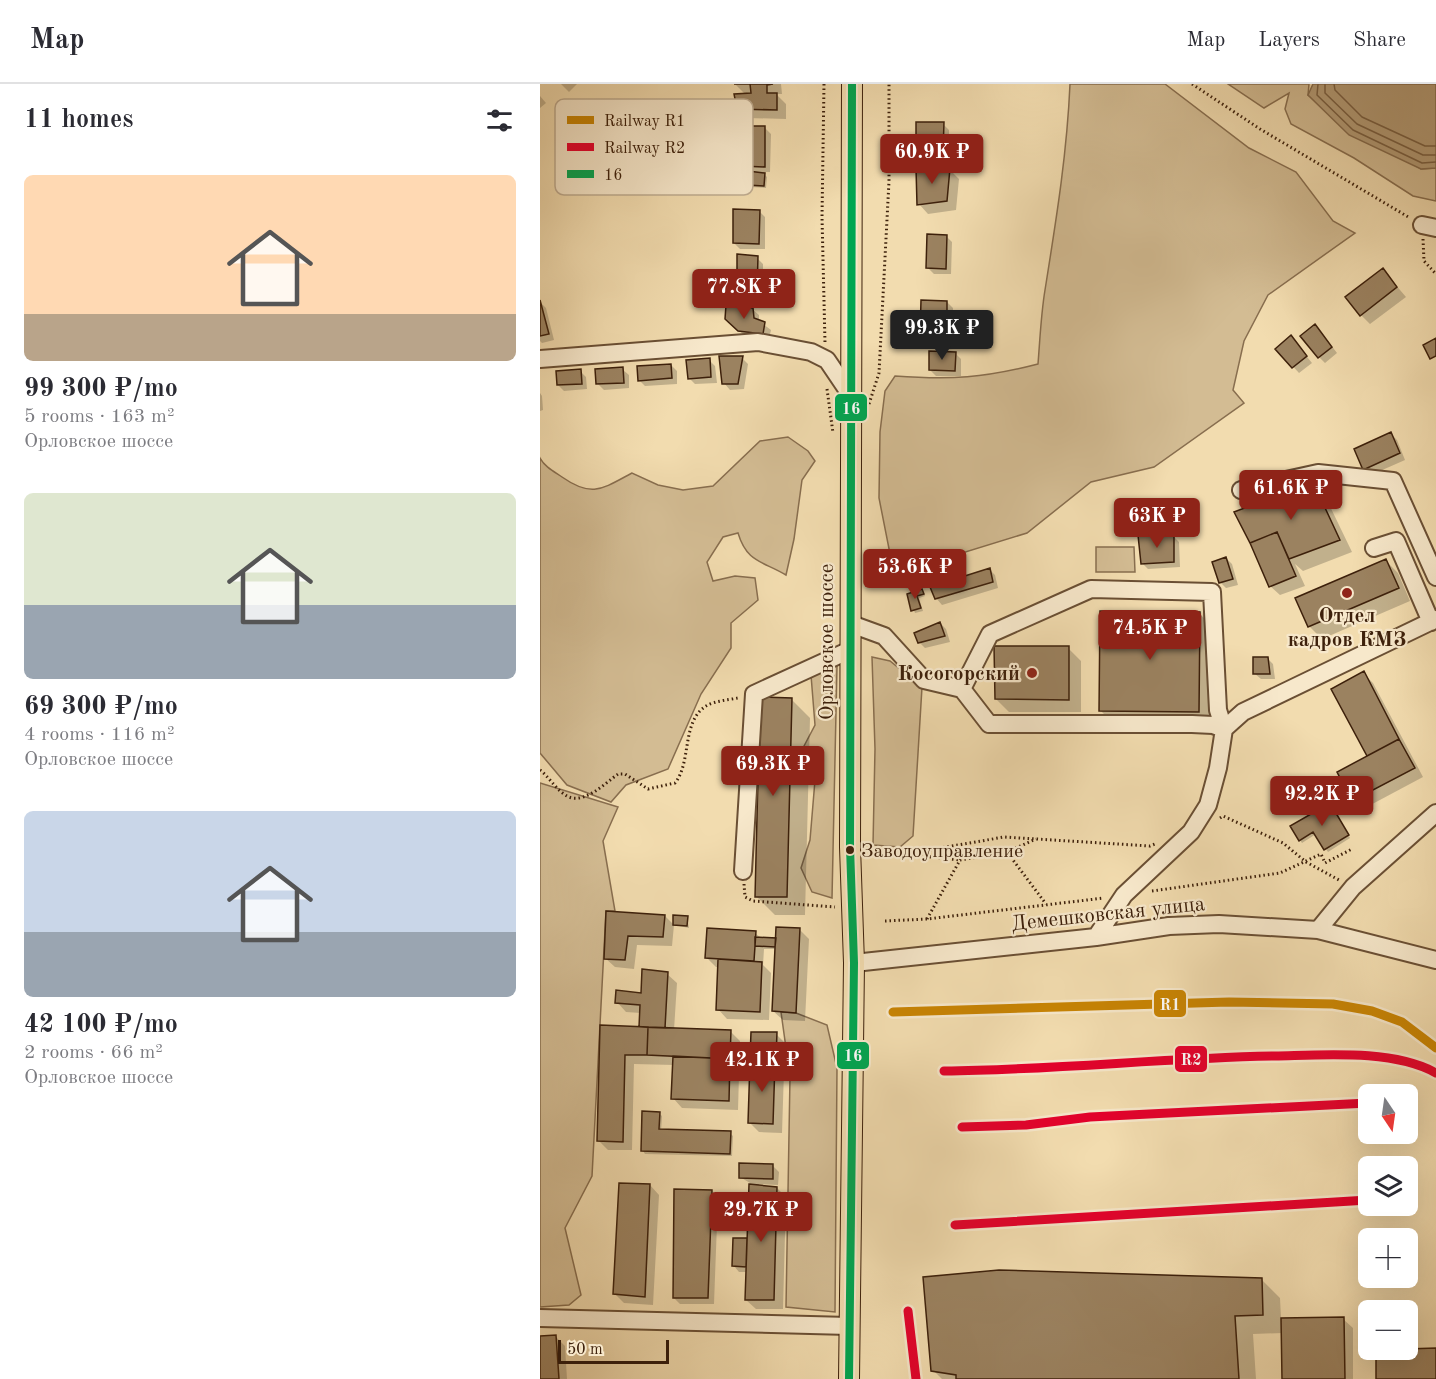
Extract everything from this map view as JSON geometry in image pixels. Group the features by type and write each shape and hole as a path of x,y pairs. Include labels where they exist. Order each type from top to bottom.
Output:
{"main road":[{"name":"Орловское шоссе","path":"849,1379 854,963 850,883 852,84"}],"street":[{"path":"540,359 758,342 811,352 827,360 850,394"},
{"path":"1241,490 1318,473 1393,481 1436,577"},
{"path":"1224,729 1243,712 1433,620 1396,541 1374,548"},
{"path":"962,689 990,634 1091,589 1212,592 1218,710 1224,729 1218,768 1208,805 1191,832 1124,895 1096,937"},
{"path":"851,624 884,636 924,680 962,689 989,724 1203,725 1224,729"},
{"path":"743,871 754,694 850,650"},
{"path":"1318,930 1353,887 1436,813"},
{"name":"Демешковская улица","path":"854,963 1096,937 1169,926 1219,924 1318,930 1436,960"},
{"path":"540,1318 849,1326"}],"path":[{"path":"824,84 822,217 827,360"},
{"path":"867,408 879,373 888,200 889,84"},
{"path":"1192,84 1260,129 1429,227 1424,261 1436,274"},
{"path":"540,770 563,794 572,799 584,797 618,774 625,774 648,789 675,783 683,766 690,730 699,712 708,704 754,694"},
{"path":"1215,820 1223,816 1283,843 1306,862 1353,887"},
{"path":"907,854 1005,837 1150,846 1160,843"},
{"path":"867,838 867,850 960,860 1007,852 1038,838"},
{"path":"885,921 927,919 1280,873 1321,854 1325,862 1352,849"},
{"path":"1007,852 1046,904"},
{"path":"927,919 960,860"},
{"path":"743,871 745,897 753,901 837,907"}],"shaded area":[{"path":"1070,84 1165,84 1249,148 1296,172 1333,221 1355,233 1268,295 1244,341 1233,390 1244,403 1154,467 1091,482 1027,533 894,574 879,498 880,432 885,391 895,376 967,377 1038,364 1044,299 1064,162"},
{"path":"1228,84 1309,84 1308,95 1421,169 1436,168 1436,201 1413,196 1354,158 1291,124 1285,109 1289,93 1264,108"},
{"path":"788,437 808,451 815,461 802,480 794,539 786,575 751,556 738,533 723,537 707,562 713,581 735,576 755,578 758,600 731,623 731,648 701,694 668,769 626,785 611,802 567,785 540,753 540,458 552,471 572,484 589,489 605,487 632,473 658,485 683,490 713,486 760,441"},
{"path":"1096,547 1134,547 1135,572 1096,572"},
{"path":"872,657 890,661 922,687 913,836 900,847 873,845 875,749"},
{"path":"837,666 832,898 812,892 801,868 810,840 815,780 803,748 815,725 811,675"},
{"path":"540,783 618,807 603,841 615,911 606,911 592,1176 565,1228 581,1295 569,1305 540,1307"},
{"path":"781,1012 796,1013 827,1025 837,1068 835,1312 786,1307 790,1077"}],"water":[{"path":"1313,84 1436,84 1436,168 1421,169 1349,135 1308,95"}],"building":[{"path":"750,84 773,84 767,85 767,93 777,93 777,110 753,109 753,99 735,99 734,94 751,93"},
{"path":"916,122 944,122 943,153 916,152"},
{"path":"753,126 765,126 765,167 753,166"},
{"path":"916,168 950,168 947,201 917,205"},
{"path":"753,172 765,173 764,186 753,185"},
{"path":"733,209 760,210 759,244 733,243"},
{"path":"927,234 947,235 946,269 926,268"},
{"path":"737,254 758,256 757,292 737,291"},
{"path":"1383,268 1397,287 1360,316 1345,297"},
{"path":"540,300 549,334 540,336"},
{"path":"921,300 947,301 947,337 920,337"},
{"path":"726,305 753,308 754,318 765,322 763,334 738,331 725,319"},
{"path":"1315,324 1332,347 1318,358 1300,336"},
{"path":"1291,335 1307,356 1292,368 1275,349"},
{"path":"1436,338 1436,356 1430,359 1423,345"},
{"path":"929,351 956,352 955,371 929,370"},
{"path":"719,356 743,356 738,384 722,384"},
{"path":"710,358 711,377 688,379 686,360"},
{"path":"671,364 672,378 638,381 637,366"},
{"path":"623,367 624,383 596,384 595,369"},
{"path":"581,369 582,384 557,385 556,371"},
{"path":"1391,432 1400,453 1363,470 1354,449"},
{"path":"1313,482 1340,540 1289,559 1277,532 1250,543 1234,512"},
{"path":"1277,532 1296,576 1269,587 1250,543"},
{"path":"1174,534 1174,562 1141,564 1138,535"},
{"path":"1226,557 1233,579 1219,583 1212,562"},
{"name":"Отдел кадров КМЗ","path":"1386,559 1399,588 1308,627 1295,598"},
{"path":"990,568 993,582 935,599 930,587"},
{"path":"922,589 924,594 917,596 921,608 911,611 907,594"},
{"path":"1100,611 1200,612 1199,712 1099,711"},
{"path":"940,622 945,636 918,643 914,633"},
{"name":"Косогорский","path":"994,646 1069,646 1069,700 995,699"},
{"path":"1253,657 1268,657 1270,674 1253,674"},
{"path":"1364,671 1399,739 1367,756 1331,689"},
{"path":"760,697 792,698 787,897 755,897"},
{"path":"1399,739 1415,768 1352,801 1337,772"},
{"path":"1330,803 1349,835 1324,850 1313,832 1299,841 1290,826"},
{"path":"606,911 665,915 663,937 628,936 625,960 604,959"},
{"path":"673,915 688,916 687,926 673,925"},
{"path":"776,927 800,928 796,1013 772,1011"},
{"path":"707,928 756,931 754,961 705,958"},
{"path":"755,937 776,938 775,947 755,946"},
{"path":"718,959 762,962 760,1012 716,1010"},
{"path":"642,969 668,972 665,1028 639,1027 640,1005 615,1003 616,990 641,993"},
{"path":"600,1025 648,1027 647,1055 625,1055 623,1142 597,1141"},
{"path":"648,1027 731,1030 730,1059 647,1055"},
{"path":"751,1032 777,1032 776,1059 750,1059"},
{"path":"673,1056 730,1059 729,1101 671,1099"},
{"path":"750,1061 775,1062 773,1124 748,1123"},
{"path":"642,1111 660,1112 659,1129 731,1131 730,1154 641,1151"},
{"path":"739,1163 773,1164 773,1179 739,1178"},
{"path":"619,1183 650,1184 645,1297 613,1294"},
{"path":"749,1184 777,1187 774,1300 745,1300"},
{"path":"674,1189 712,1190 708,1298 673,1298"},
{"path":"733,1238 747,1238 746,1267 732,1266"},
{"path":"999,1270 1262,1278 1263,1315 1235,1316 1239,1379 956,1379 956,1375 931,1371 923,1277"},
{"path":"1344,1317 1345,1379 1282,1379 1281,1318"},
{"path":"556,1335 559,1379 540,1379 540,1336"},
{"path":"1436,1348 1436,1379 1376,1379 1376,1360 1418,1360 1418,1349"}],"rail line":[{"name":"R1","path":"893,1012 1229,1002 1333,1004 1372,1011 1402,1022 1436,1048"},
{"name":"R2","path":"944,1071 1027,1069 1233,1057 1357,1055 1399,1060 1419,1065 1436,1073"},
{"name":"R2","path":"962,1127 1026,1125 1090,1117 1358,1104"},
{"name":"R2","path":"955,1225 1358,1201"},
{"name":"R2","path":"908,1311 916,1379"}],"transit line":[{"name":"16","path":"849,1379 854,963 850,847 852,84"}],"place":[{"name":"Отдел кадров КМЗ","path":"1347,593"},
{"name":"Косогорский","path":"1032,673"},
{"name":"Заводоуправление","path":"850,850"}]}
